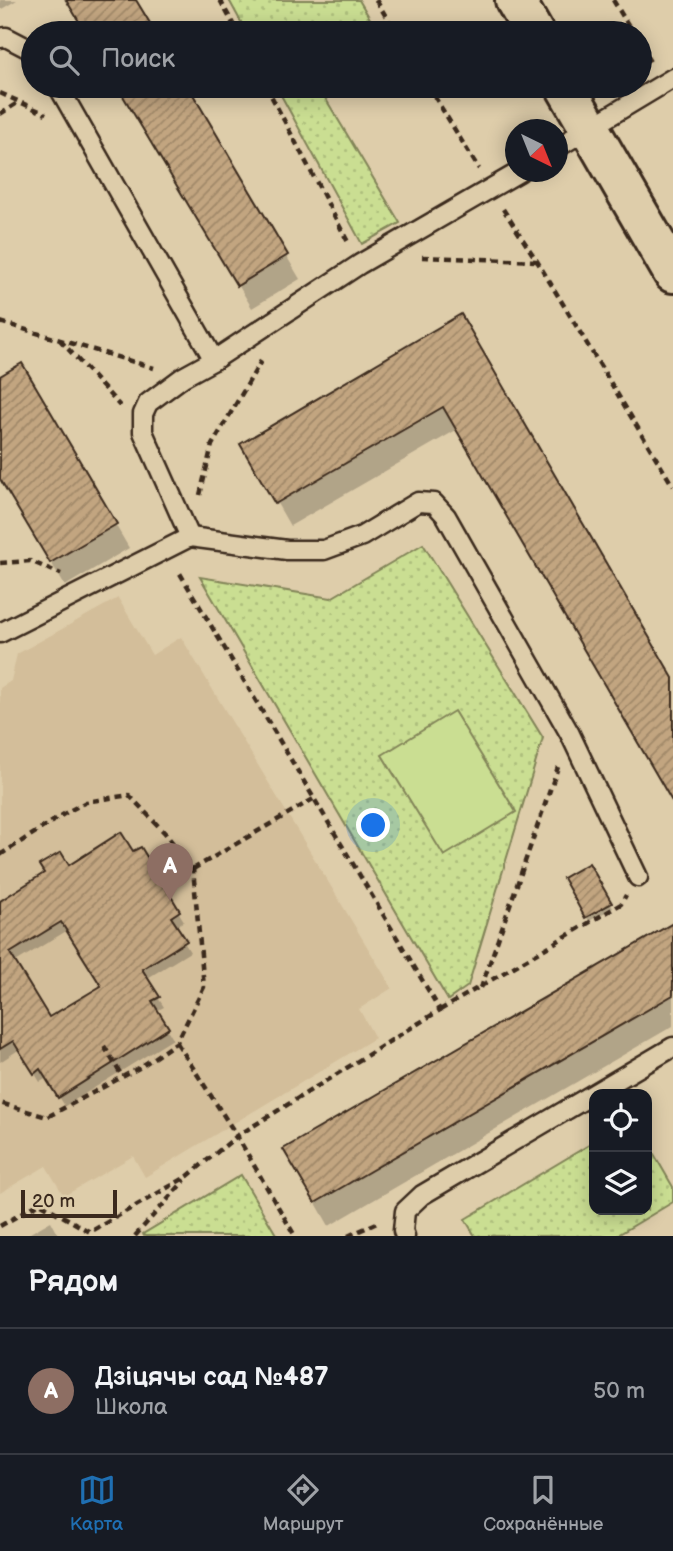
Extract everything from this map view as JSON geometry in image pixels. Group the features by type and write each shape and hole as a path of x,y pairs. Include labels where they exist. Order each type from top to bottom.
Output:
{"street":[{"path":"515,0 527,21"},
{"path":"572,98 673,274"}],"lane":[{"path":"0,38 6,37 21,45"},
{"path":"652,90 673,78"},
{"path":"65,98 214,359"},
{"path":"568,141 639,98"},
{"path":"190,537 142,432 143,414 148,403 183,377 360,264 505,180"},
{"path":"0,633 190,537 287,550 324,550 362,536 418,502 434,503 446,516 570,734 638,877"},
{"path":"405,1236 405,1211 422,1195 673,1047"}],"path":[{"path":"220,0 231,21"},
{"path":"376,0 389,21"},
{"path":"613,0 626,21"},
{"path":"271,98 360,264"},
{"path":"435,98 673,486"},
{"path":"0,114 19,102"},
{"path":"377,256 537,261"},
{"path":"0,322 183,377"},
{"path":"60,339 142,432"},
{"path":"190,537 212,444 265,354"},
{"path":"165,548 440,1010"},
{"path":"0,563 30,561 91,587"},
{"path":"481,988 570,734"},
{"path":"0,855 86,802 129,795 165,833 193,869 204,988 177,1042 122,1076 47,1117 0,1103"},
{"path":"193,869 315,798"},
{"path":"135,1236 188,1177 237,1136 440,1010 621,904 638,877"},
{"path":"177,1042 237,1136 295,1236"},
{"path":"104,1046 122,1076"},
{"path":"0,1226 40,1203 92,1234 188,1177"}],"shaded area":[{"path":"118,598 152,655 181,637 392,988 359,1009 375,1038 145,1177 133,1156 64,1196 46,1166 0,1193 0,688 11,681 17,654"}],"green space":[{"path":"229,0 359,0 371,21 240,21"},
{"path":"283,98 325,98 400,223 362,244"},
{"path":"423,544 543,738 468,986 448,1000 200,577 331,598"},
{"path":"454,711 516,812 444,856 382,755"},
{"path":"589,1145 589,1215 651,1215 616,1236 475,1236 465,1219"},
{"path":"652,1151 673,1187 673,1202 652,1215"},
{"path":"241,1175 277,1236 144,1236 143,1234"}],"building":[{"path":"66,0 136,0 149,21 79,21"},
{"path":"124,98 195,98 288,255 237,286"},
{"path":"461,314 673,678 673,803 443,407 275,504 240,444"},
{"path":"22,363 117,524 50,563 0,479 0,376"},
{"path":"121,832 133,851 141,847 180,911 171,917 187,941 142,969 160,997 152,1001 169,1028 58,1098 40,1069 34,1074 13,1041 0,1049 0,901 44,873 39,865 61,852 69,865","holes":["61,922 101,986 49,1017 10,953"]},
{"path":"589,863 612,903 585,918 563,878"},
{"path":"673,923 673,995 315,1203 283,1149"}],"place":[{"name":"Дзіцячы сад №487","path":"170,901"}]}
